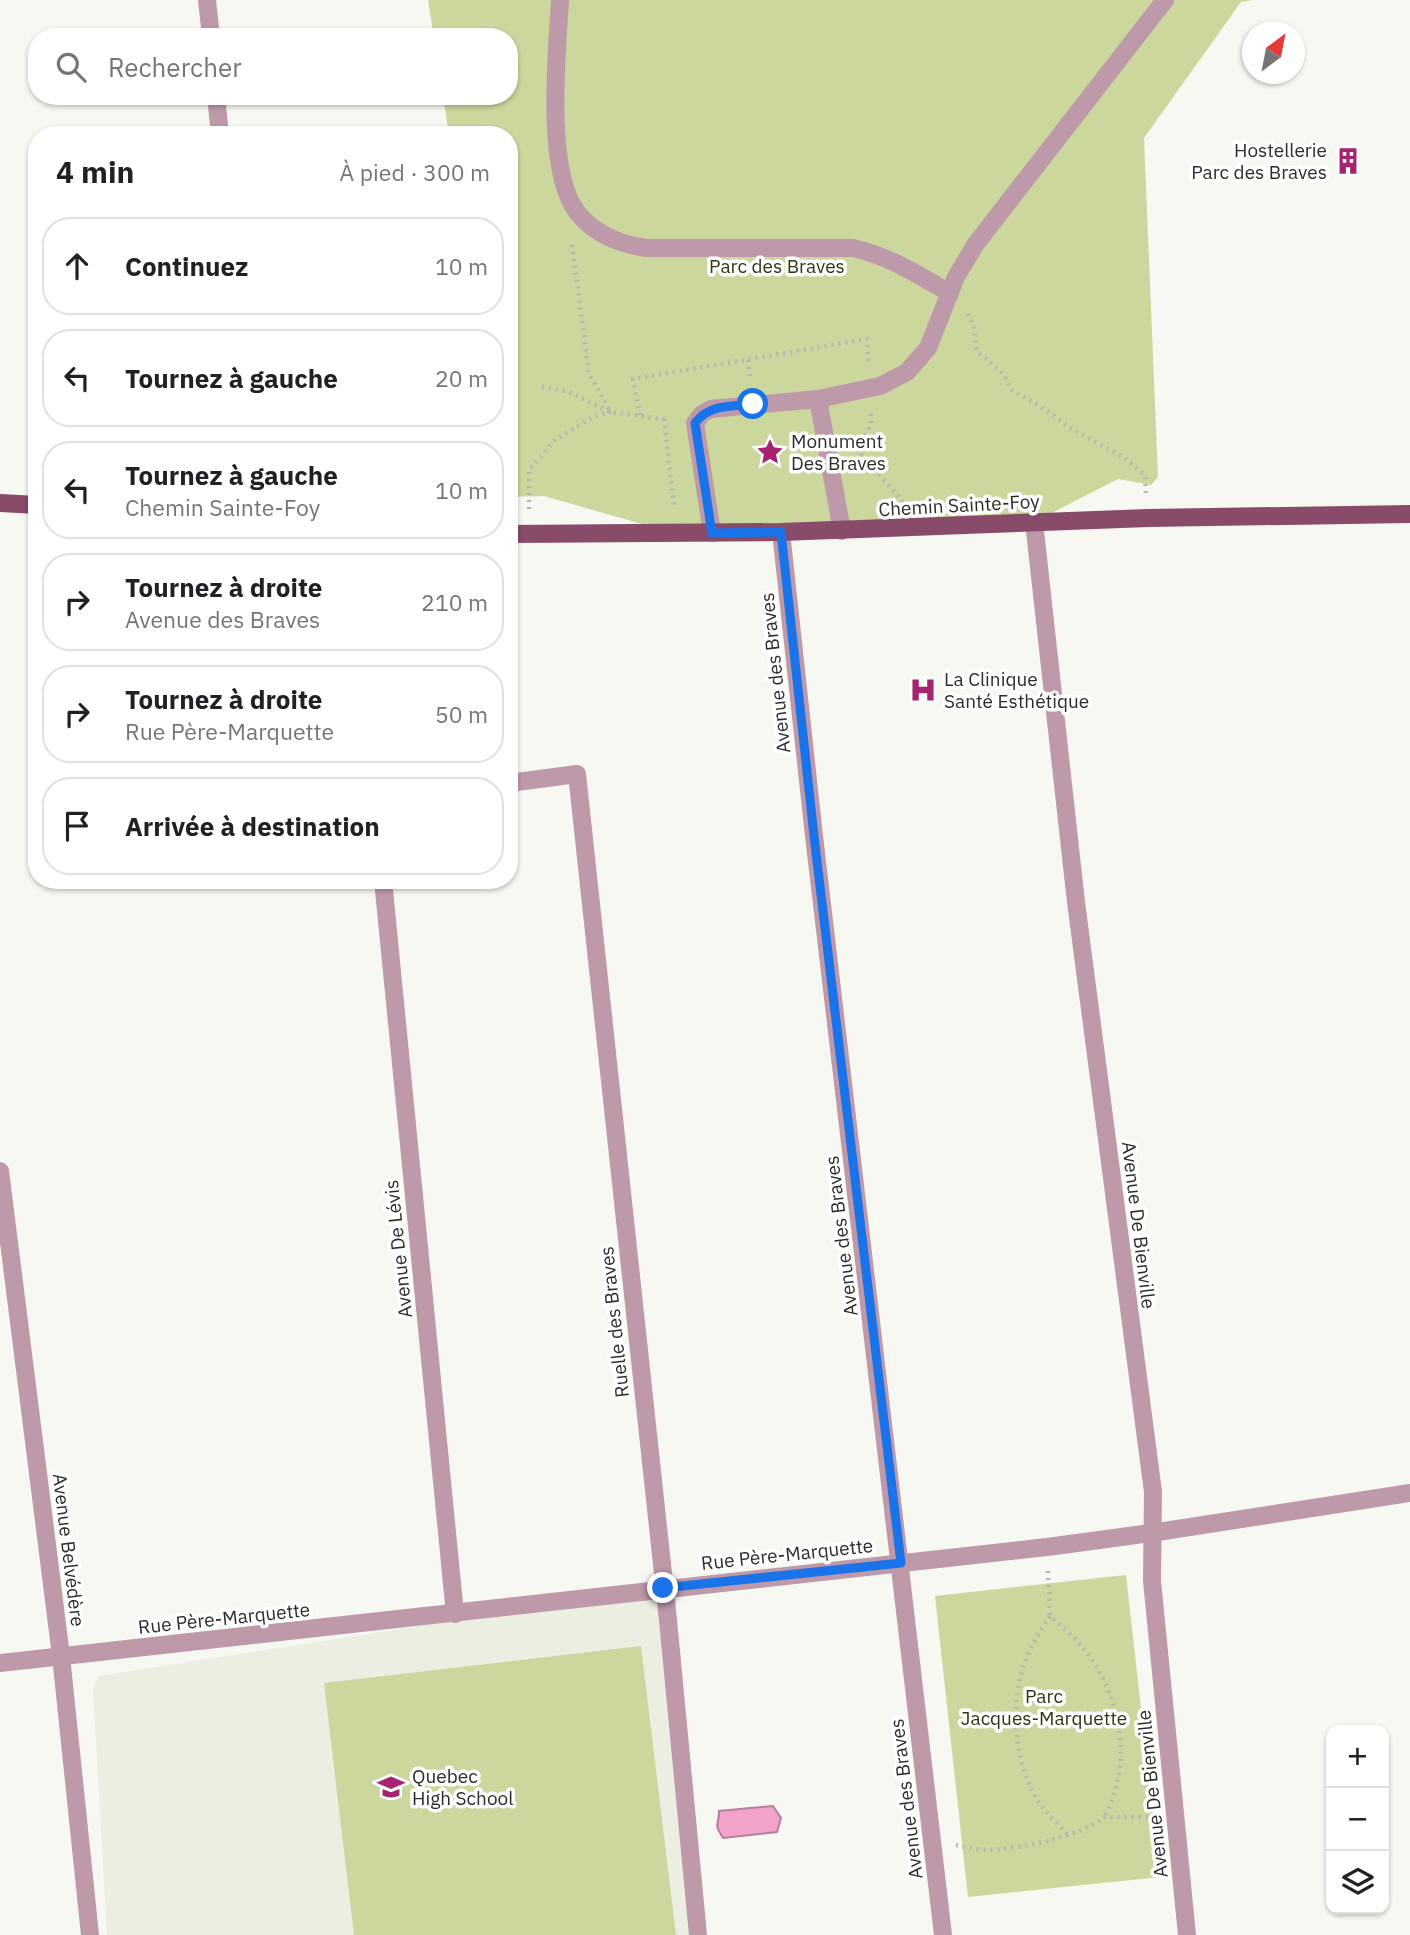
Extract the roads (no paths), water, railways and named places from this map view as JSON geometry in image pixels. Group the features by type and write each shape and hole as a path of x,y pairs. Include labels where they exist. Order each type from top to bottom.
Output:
{"main road":[{"path":"0,503 28,505"},
{"name":"Chemin Sainte-Foy","path":"518,534 842,531 1148,518 1410,514"}],"street":[{"path":"207,0 210,28"},
{"path":"560,0 556,124 560,172 576,211 599,233 623,245 646,248 853,248 873,252 894,261 950,292"},
{"path":"712,533 695,423 702,414 710,409 818,399 880,386 907,372 928,348 956,277 975,244 1165,0"},
{"path":"217,105 219,126"},
{"path":"818,399 842,531"},
{"name":"Avenue De Bienville","path":"1034,522 1076,902 1153,1492 1152,1580 1187,1935"},
{"name":"Avenue des Braves","path":"781,532 817,863 943,1935"},
{"name":"Ruelle des Braves","path":"518,782 577,774 698,1935"},
{"name":"Avenue De Lévis","path":"384,889 455,1614"},
{"name":"Avenue Belvédère","path":"0,1171 61,1656 90,1935"},
{"name":"Rue Père-Marquette","path":"0,1663 1047,1547 1151,1534 1410,1493"}],"place":[{"name":"Hostellerie Parc des Braves","path":"1348,161"},
{"name":"Monument Des Braves","path":"770,452"},
{"name":"La Clinique Santé Esthétique","path":"923,690"},
{"name":"Quebec High School","path":"391,1787"}],"park label":[{"name":"Parc des Braves","path":"777,266"},
{"name":"Parc Jacques-Marquette","path":"1044,1707"}]}
